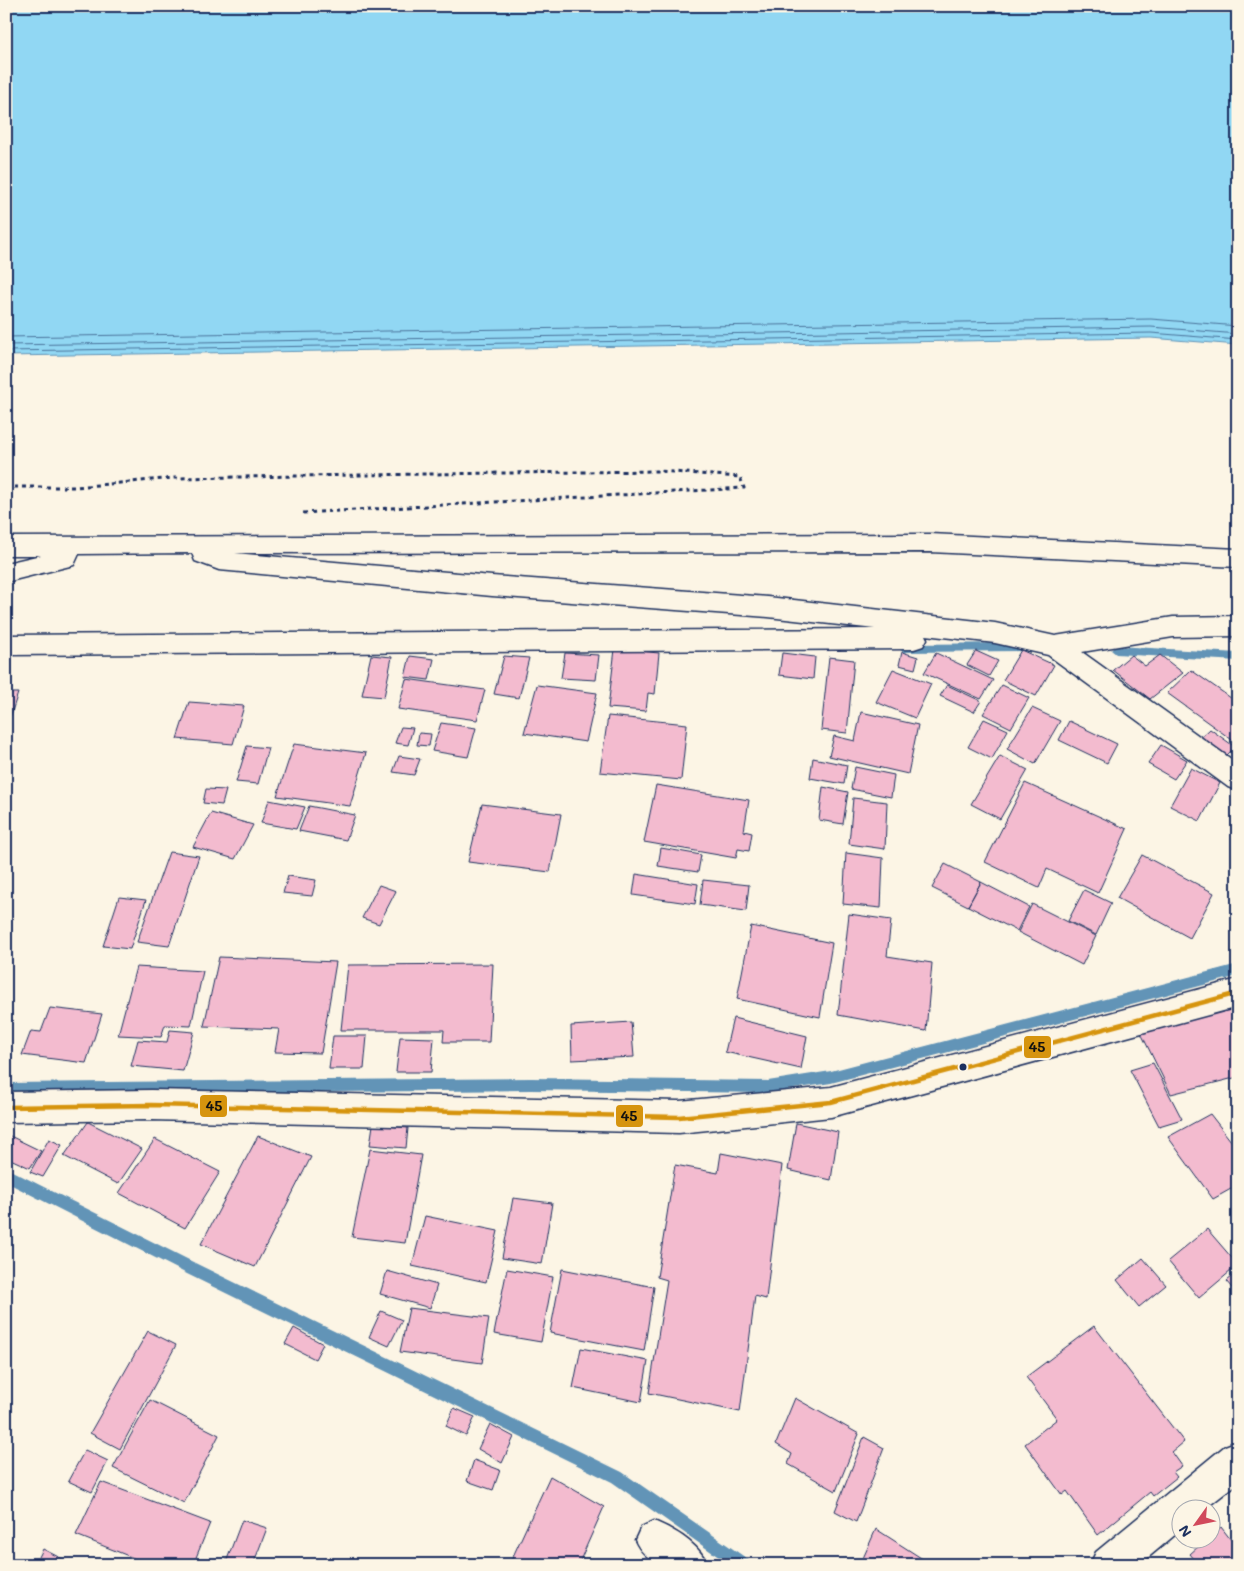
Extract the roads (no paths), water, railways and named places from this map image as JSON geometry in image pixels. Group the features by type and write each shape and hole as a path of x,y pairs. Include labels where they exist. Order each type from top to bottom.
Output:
{"street":[{"path":"6,546 930,543 1238,558"},
{"path":"181,544 219,561 492,586 768,607 995,633 1055,646 1172,628 1238,626"},
{"path":"6,573 65,558 70,547"},
{"path":"6,645 935,639 965,638 995,633"},
{"path":"1055,646 1238,779"},
{"path":"6,1107 151,1105 552,1116 688,1116 831,1102 1238,993"},
{"path":"1109,1565 1238,1459"},
{"path":"654,1540 689,1565"}],"water":[{"path":"6,6 1238,6 1238,345 1151,338 6,356"}],"waterway":[{"path":"903,648 1027,647"},
{"path":"1116,650 1238,657"},
{"path":"6,1089 531,1084 768,1087 831,1077 1238,970"},
{"path":"6,1175 190,1268 617,1477 744,1565"}]}
